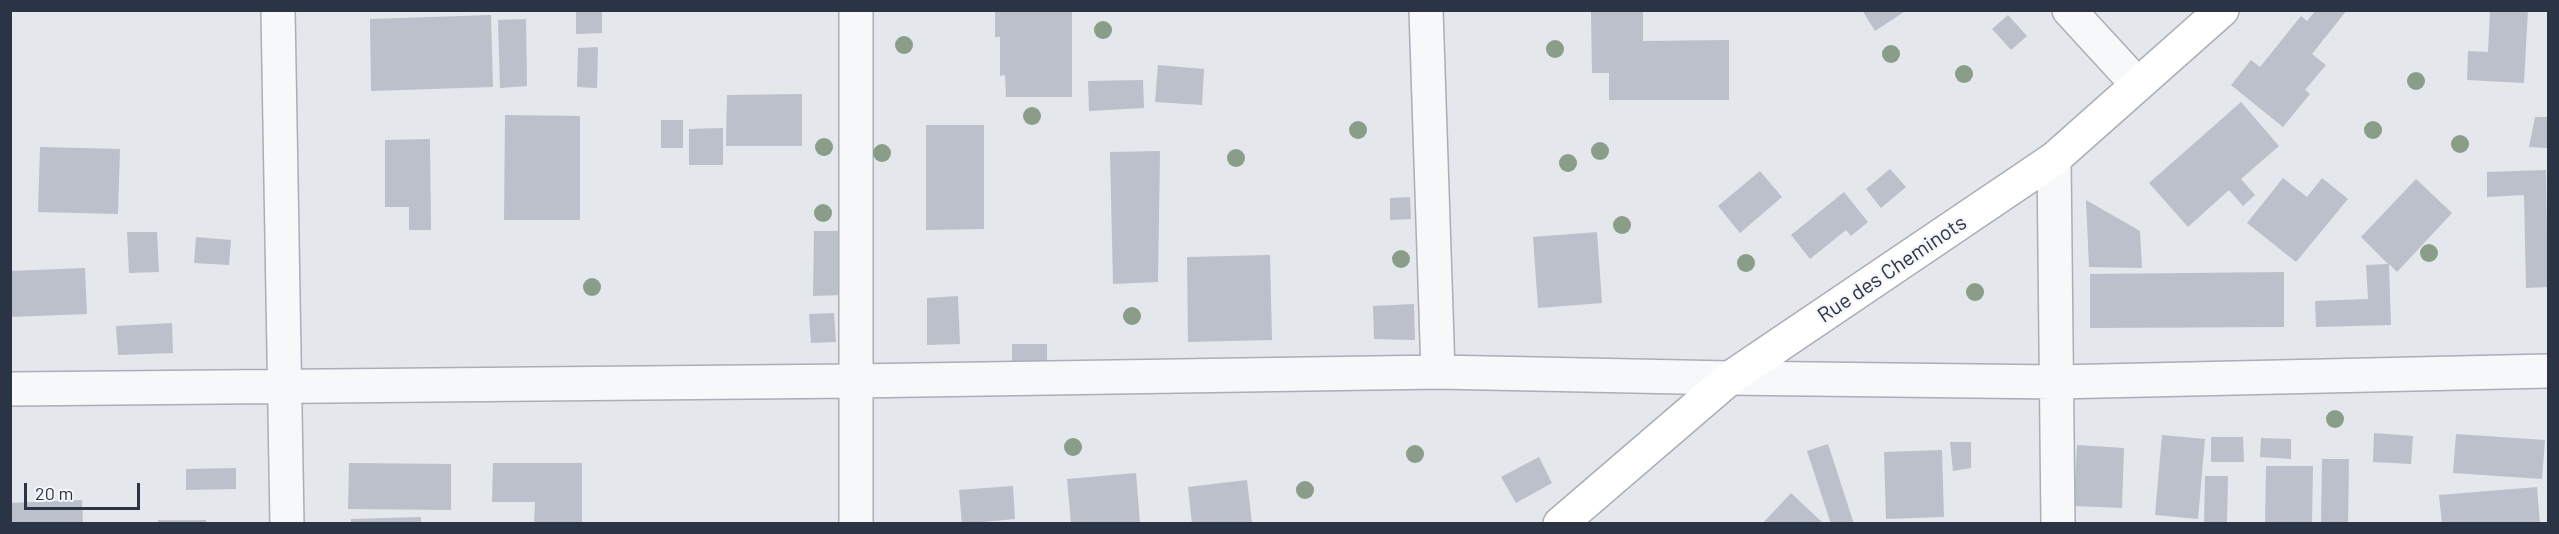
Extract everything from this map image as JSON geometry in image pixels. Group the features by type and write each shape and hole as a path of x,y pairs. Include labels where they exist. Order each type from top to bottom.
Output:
{"street":[{"path":"278,10 287,524"},
{"path":"856,10 854,381 856,524"},
{"path":"1426,10 1438,372"},
{"path":"2070,10 2137,84"},
{"name":"Rue des Cheminots","path":"1560,524 1730,378 2054,159 2222,10"},
{"path":"2054,159 2058,524"},
{"path":"10,389 854,381 1438,372 2056,382 2548,372"}],"building":[{"path":"576,10 602,10 602,33 576,34"},
{"path":"995,10 1072,10 1072,97 1006,97 1005,75 1000,76 1000,37 995,37"},
{"path":"1862,10 1907,10 1875,31"},
{"path":"2316,10 2347,10 2312,54 2326,65 2305,90 2310,94 2283,127 2231,85 2251,60 2260,67 2301,16 2307,21"},
{"path":"2490,10 2528,10 2524,83 2467,80 2468,51 2488,52"},
{"path":"1643,11 1643,41 1729,40 1729,100 1609,100 1609,73 1592,73 1591,12"},
{"path":"491,15 493,87 371,91 370,19"},
{"path":"2008,15 2027,36 2011,50 1992,29"},
{"path":"526,19 527,86 500,88 498,20"},
{"path":"598,47 597,88 577,87 578,48"},
{"path":"1158,65 1204,69 1202,105 1155,102"},
{"path":"1143,80 1144,108 1089,111 1088,81"},
{"path":"802,94 802,146 726,146 727,95"},
{"path":"2241,102 2279,146 2241,179 2255,195 2243,206 2229,190 2188,227 2149,183"},
{"path":"505,115 580,116 580,220 504,220"},
{"path":"2535,117 2548,117 2548,148 2529,147"},
{"path":"661,120 683,120 683,148 661,148"},
{"path":"926,125 984,125 984,229 926,230"},
{"path":"723,128 723,165 689,165 689,129"},
{"path":"430,139 431,230 409,230 409,207 385,207 385,140"},
{"path":"40,147 120,149 118,214 38,212"},
{"path":"1160,151 1158,282 1113,284 1110,152"},
{"path":"1890,169 1906,187 1881,208 1866,189"},
{"path":"2546,170 2548,287 2526,288 2524,195 2487,197 2487,172"},
{"path":"1760,171 1782,197 1740,233 1718,206"},
{"path":"2283,178 2307,197 2322,178 2348,199 2296,262 2247,223"},
{"path":"2416,179 2452,213 2397,272 2389,264 2391,325 2316,327 2315,301 2368,299 2366,265 2388,264 2361,237"},
{"path":"1844,192 1868,222 1851,236 1846,230 1810,259 1791,235"},
{"path":"1410,197 1411,219 1390,220 1390,198"},
{"path":"2086,200 2140,231 2142,268 2089,267"},
{"path":"814,231 840,231 841,295 813,296"},
{"path":"127,232 157,232 159,272 129,273"},
{"path":"1597,232 1602,303 1538,308 1533,237"},
{"path":"196,237 231,240 229,265 194,263"},
{"path":"1270,255 1272,340 1188,342 1187,257"},
{"path":"85,268 87,314 10,317 10,271"},
{"path":"2284,272 2284,327 2090,328 2090,274"},
{"path":"958,296 960,344 927,345 927,298"},
{"path":"1414,304 1415,340 1374,339 1373,306"},
{"path":"834,313 836,342 811,343 809,314"},
{"path":"172,323 173,353 118,355 116,326"},
{"path":"1012,344 1047,344 1047,361 1012,362"},
{"path":"2374,433 2413,436 2411,464 2373,462"},
{"path":"2456,434 2545,440 2542,479 2453,473"},
{"path":"2162,435 2205,439 2198,519 2155,515"},
{"path":"2211,437 2243,437 2244,462 2211,462"},
{"path":"2261,438 2291,439 2291,459 2260,457"},
{"path":"1950,442 1971,442 1971,468 1953,471"},
{"path":"1828,444 1854,524 1831,524 1807,451"},
{"path":"2077,445 2124,448 2122,508 2074,506"},
{"path":"1942,450 1944,517 1886,519 1884,452"},
{"path":"1539,457 1552,483 1516,503 1501,477"},
{"path":"2322,459 2349,459 2348,524 2321,524"},
{"path":"349,463 451,464 451,510 348,509"},
{"path":"493,463 582,463 582,524 534,524 535,502 492,502"},
{"path":"2266,466 2313,466 2312,524 2265,524"},
{"path":"236,468 236,489 186,490 186,469"},
{"path":"1136,473 1140,524 1071,524 1067,479"},
{"path":"2205,476 2228,476 2227,524 2204,524"},
{"path":"1247,480 1252,523 1192,524 1188,487"},
{"path":"1013,486 1015,519 962,524 959,490"},
{"path":"2537,487 2540,524 2442,524 2439,495"},
{"path":"1791,493 1824,524 1762,524"},
{"path":"82,500 83,524 10,524 10,503"},
{"path":"421,517 421,524 351,524 351,519"},
{"path":"158,520 206,520 206,524 158,524"}]}
